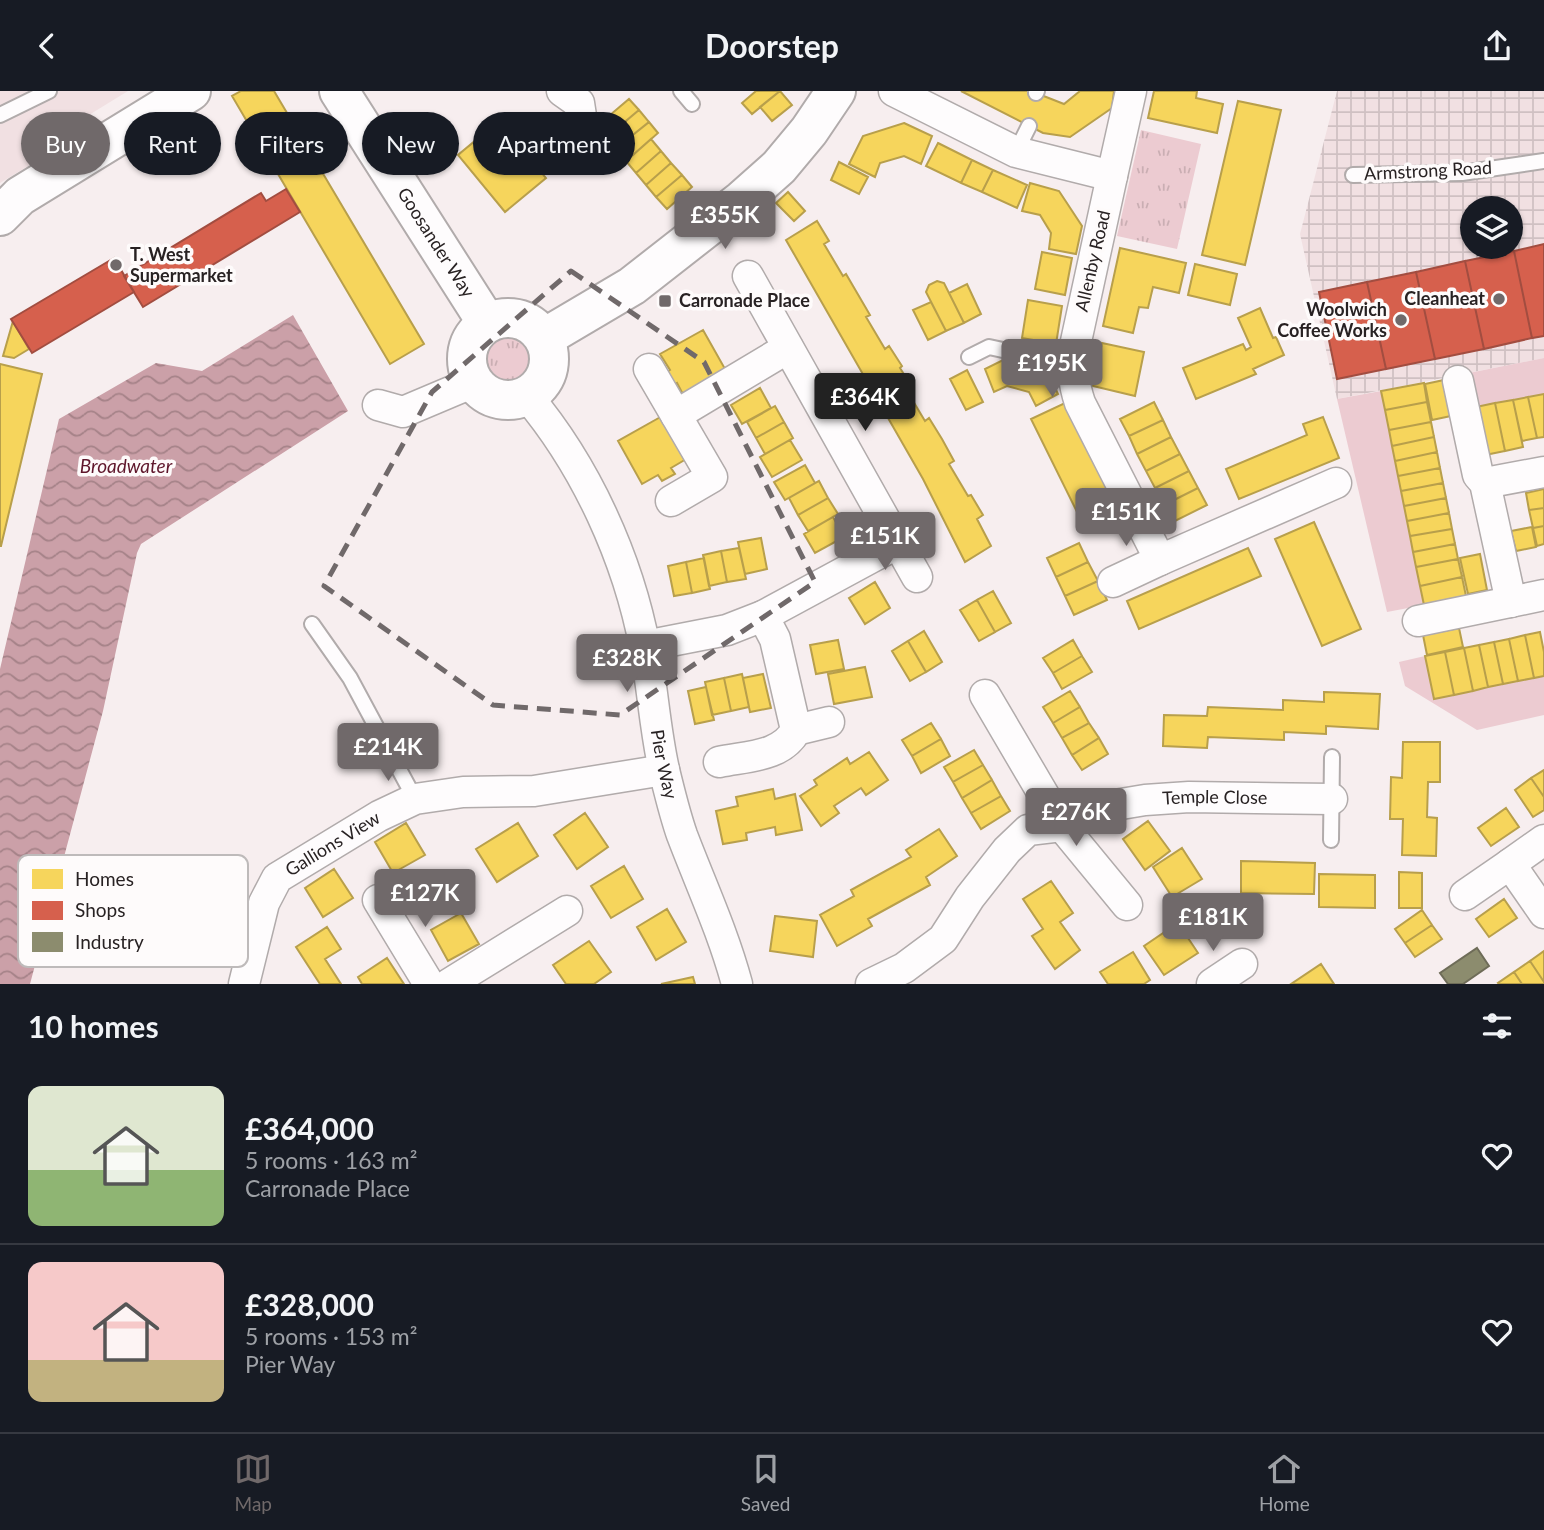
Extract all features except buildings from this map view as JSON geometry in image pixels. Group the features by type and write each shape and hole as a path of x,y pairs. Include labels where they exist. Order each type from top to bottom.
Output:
{"street":[{"path":"0,216 20,196 191,91"},
{"name":"Goosander Way","path":"339,91 487,323"},
{"path":"544,338 632,286 742,200 779,167 809,131 836,91"},
{"path":"894,91 1023,139 1112,176"},
{"name":"Allenby Road","path":"1131,91 1078,329 1072,365 1073,382 1080,403 1160,560"},
{"path":"748,277 917,577"},
{"path":"499,319 525,321 536,328 544,338 550,364 546,377 538,388 527,396 513,400 498,399 485,393 474,382 468,370 467,357 477,332 487,323 499,319"},
{"path":"676,415 788,348"},
{"path":"649,369 712,477 671,501"},
{"path":"1458,381 1478,475 1485,483 1511,602"},
{"path":"378,405 403,412 474,382"},
{"name":"Pier Way","path":"527,396 543,415 570,458 625,573 645,646 664,770 681,832 727,947 737,984"},
{"path":"1485,483 1544,472"},
{"path":"1113,582 1336,482"},
{"path":"645,646 727,630 763,616 898,543"},
{"path":"1419,621 1544,595"},
{"path":"719,762 776,750 789,742 796,730 775,639 763,616"},
{"path":"985,695 1062,826 1127,905"},
{"path":"796,730 829,722"},
{"name":"Gallions View","path":"244,984 264,903 277,878 379,815 415,799 463,792 534,792 664,770"},
{"name":"Temple Close","path":"871,984 904,968 943,939 970,897 1007,850 1028,830 1062,826 1103,807 1144,800 1189,797 1332,799"},
{"path":"1465,895 1544,840"},
{"path":"1510,864 1544,913"},
{"path":"378,900 429,984"},
{"path":"449,984 567,911"},
{"path":"1212,984 1242,964"}],"lane":[{"path":"1,112 49,91"},
{"path":"681,91 692,104"},
{"name":"Armstrong Road","path":"1353,175 1462,173 1544,161"},
{"path":"969,357 989,347 1072,365"},
{"path":"312,624 350,678 415,799"},
{"path":"1331,840 1332,757"}],"highlighted area":[{"path":"571,271 704,362 815,582 620,715 493,705 324,586 432,392"}],"shaded area":[{"path":"0,91 128,91 94,112 21,112 21,170 0,183"},
{"path":"1337,91 1544,91 1544,358 1337,399 1300,234"}],"green space":[{"path":"1141,130 1201,144 1177,249 1117,236"},
{"path":"508,333 518,335 526,341 532,349 532,369 526,377 518,383 508,385 498,383 490,377 484,369 482,359 484,349 490,341 498,335"},
{"path":"1544,358 1544,394 1476,407 1469,373"},
{"path":"1381,391 1424,605 1387,612 1337,399"},
{"path":"1425,656 1435,698 1544,676 1544,715 1477,730 1405,686 1399,662"}],"water":[{"name":"Broadwater","path":"293,315 348,411 141,544 103,711 64,855 18,855 18,967 35,967 30,984 0,984 0,669 59,419 156,363 202,371"}],"place":[{"name":"T. West Supermarket","path":"116,265"},
{"name":"Cleanheat","path":"1499,299"},
{"name":"Carronade Place","path":"665,301"},
{"name":"Woolwich Coffee Works","path":"1401,320"}]}
